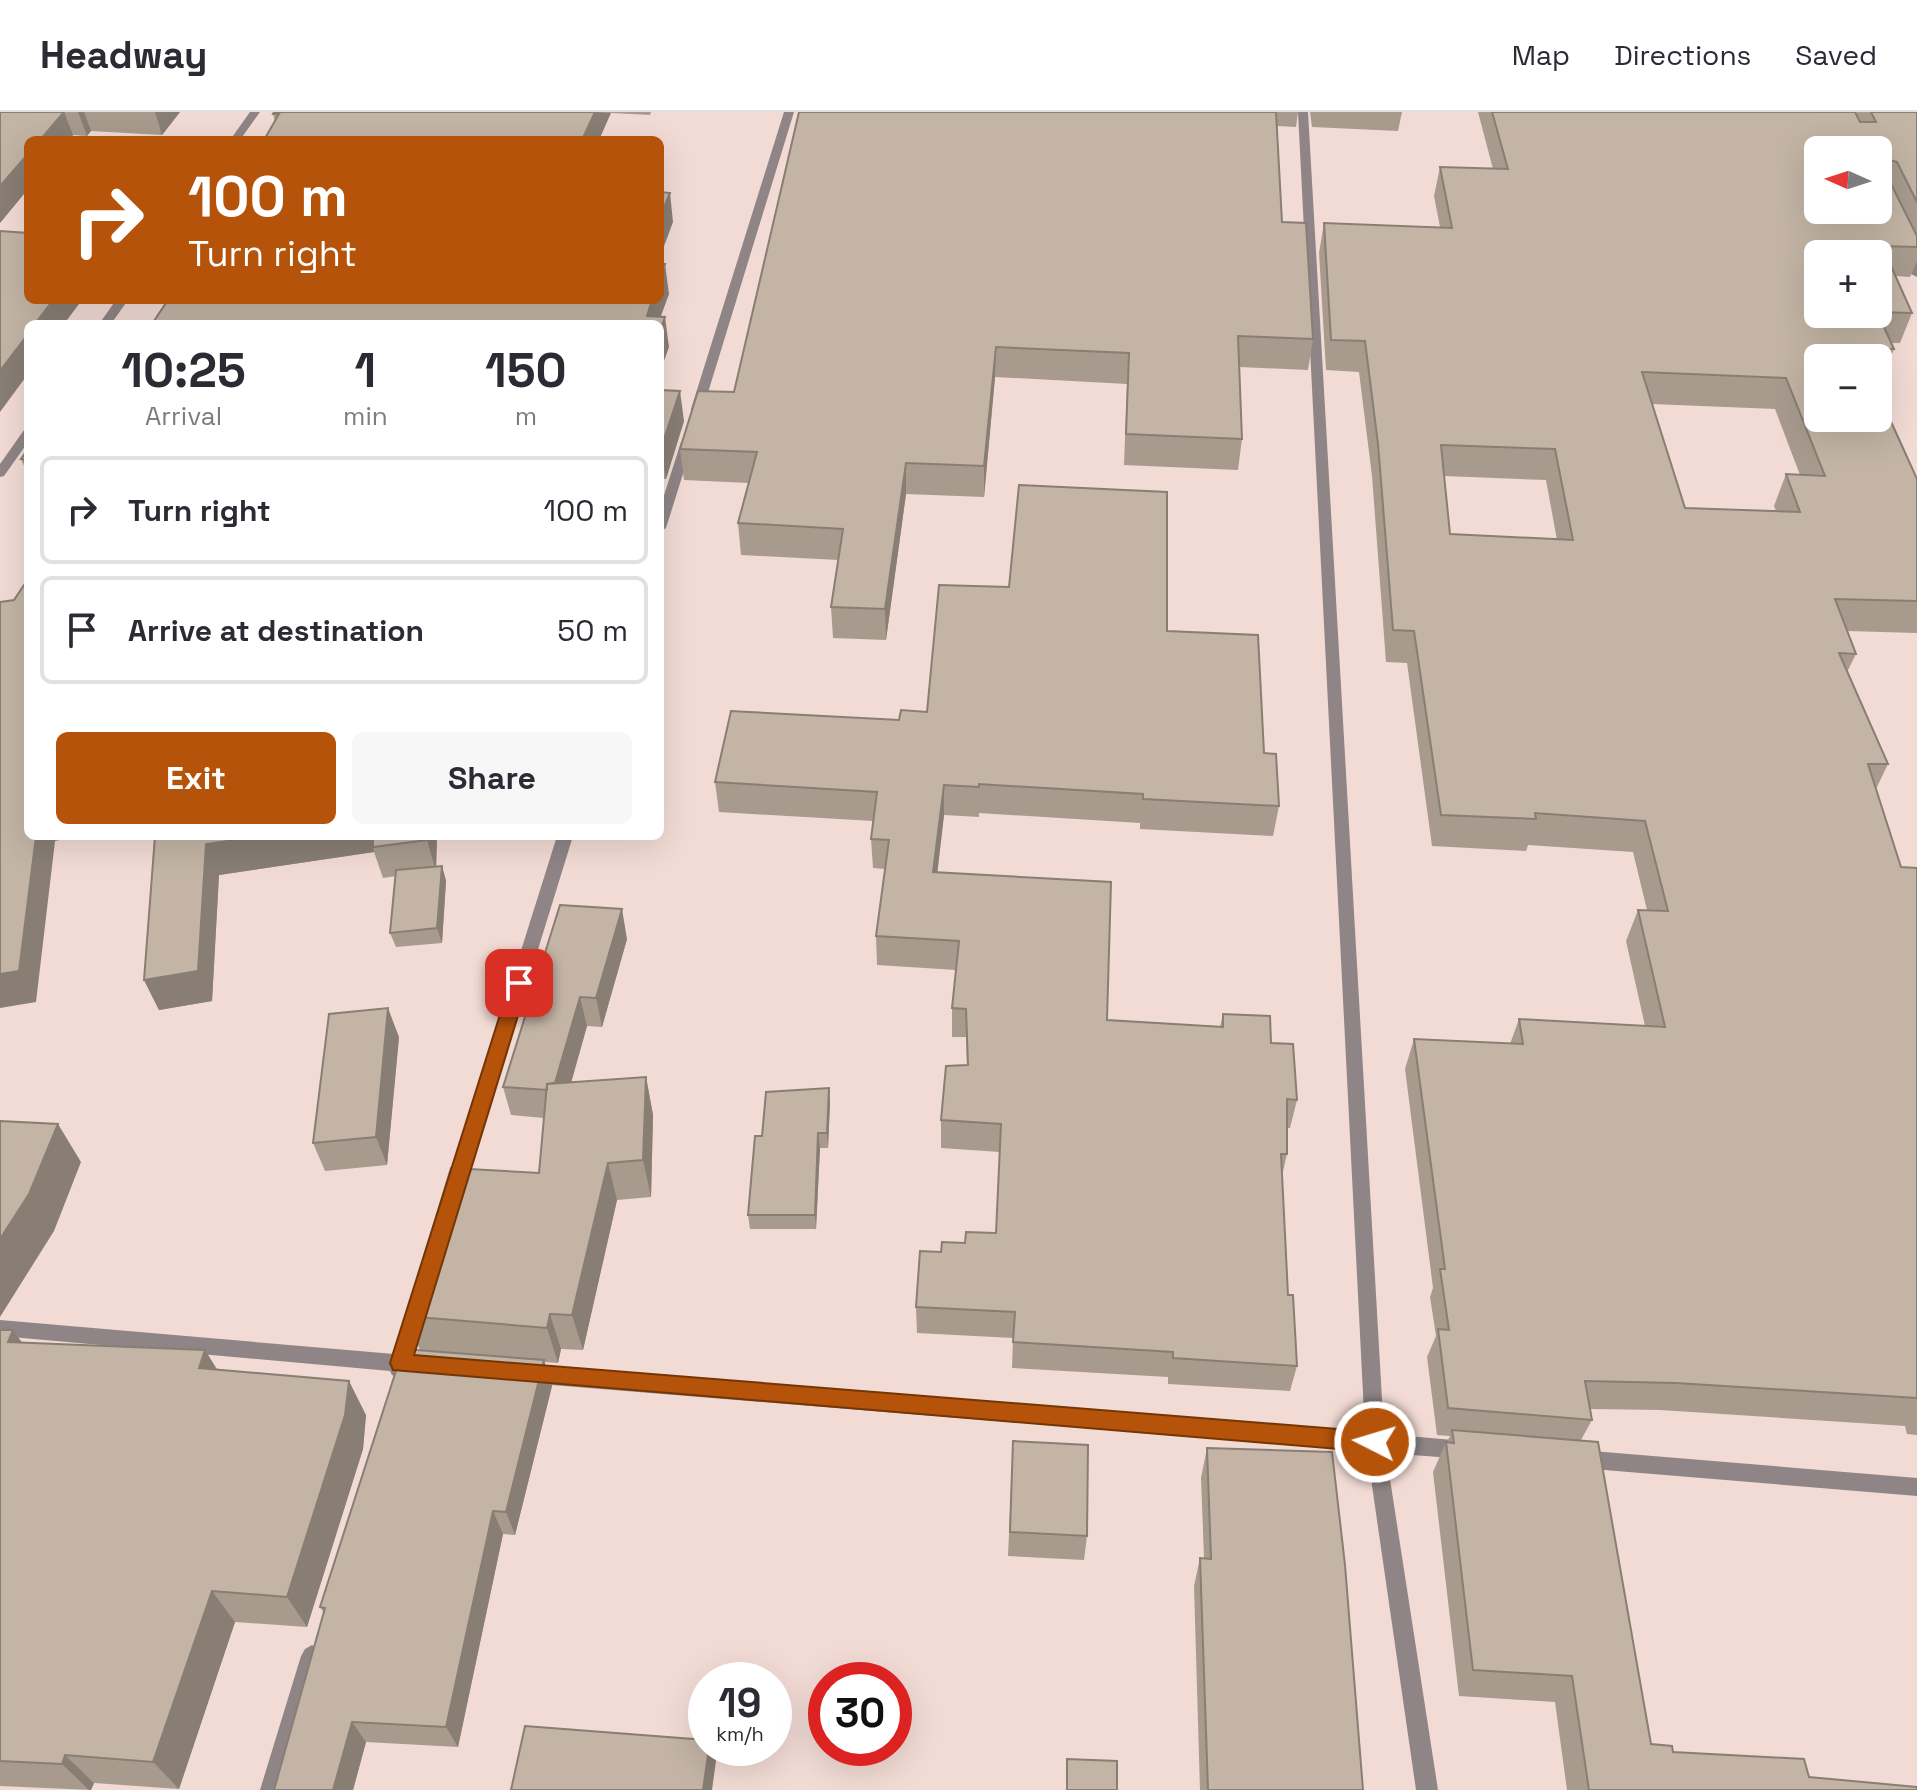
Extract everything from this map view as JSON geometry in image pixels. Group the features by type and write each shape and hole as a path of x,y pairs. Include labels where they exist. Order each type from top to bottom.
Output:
{"street":[{"path":"238,136 255,112"},
{"path":"664,515 789,112"},
{"path":"1303,112 1375,1442 1427,1790"},
{"path":"1898,233 1917,274"},
{"path":"0,473 24,439"},
{"path":"452,1198 564,840"},
{"path":"392,1394 424,1288"},
{"path":"0,1328 432,1366"},
{"path":"511,1372 1487,1451"},
{"path":"1567,1458 1917,1487"},
{"path":"271,1790 317,1638"}],"building":[{"path":"0,112 64,112 43,136 24,136 24,159 0,186"},
{"path":"595,112 584,136 266,136 279,114 273,114"},
{"path":"799,112 1276,112 1282,222 1306,223 1313,339 1238,336 1242,439 1126,434 1129,353 996,347 984,466 906,463 885,609 831,607 843,529 738,523 757,452 680,449 698,391 734,392"},
{"path":"1492,112 1855,112 1860,122 1876,122 1871,112 1917,112 1917,202 1897,162 1892,160 1892,136 1804,136 1804,224 1892,224 1892,186 1917,236 1917,247 1892,246 1892,240 1804,240 1804,328 1884,328 1892,344 1804,344 1804,423 1786,378 1642,372 1685,508 1800,512 1786,474 1825,476 1807,432 1892,432 1892,424 1917,479 1917,601 1835,599 1856,654 1839,653 1888,764 1868,764 1901,867 1917,868 1917,1398 1676,1383 1585,1381 1592,1420 1448,1408 1438,1329 1449,1330 1440,1269 1445,1269 1414,1039 1523,1044 1519,1019 1665,1027 1638,910 1668,911 1645,821 1535,813 1536,819 1441,815 1414,631 1393,630 1378,444 1365,341 1331,340 1324,223 1452,228 1440,167 1508,169","holes":["1441,445 1555,449 1573,540 1450,534"]},
{"path":"664,192 670,193 664,207"},
{"path":"0,231 24,233 24,304 50,304 38,320 24,320 24,339 0,371"},
{"path":"1892,268 1912,313 1892,312"},
{"path":"165,304 651,304 647,316 665,317 664,320 155,320"},
{"path":"664,390 680,391 664,439"},
{"path":"1019,485 1167,492 1167,631 1258,635 1264,753 1276,754 1279,806 1143,799 1143,794 979,784 979,787 944,785 933,872 1111,882 1107,1020 1223,1027 1223,1014 1270,1016 1271,1043 1293,1044 1297,1100 1287,1099 1287,1154 1281,1154 1288,1295 1293,1295 1297,1366 1173,1358 1173,1352 1013,1342 1015,1312 916,1307 920,1251 941,1252 942,1242 965,1243 966,1232 996,1233 1001,1124 941,1120 946,1066 968,1065 966,1009 952,1008 959,941 876,936 889,840 871,839 877,792 715,782 731,711 899,720 901,710 927,712 939,585 1009,587"},
{"path":"24,585 24,840 35,840 19,971 0,974 0,602 14,600"},
{"path":"155,840 234,840 206,844 198,971 144,980"},
{"path":"373,840 427,840 373,847"},
{"path":"442,866 437,928 390,933 396,870"},
{"path":"560,905 622,909 596,998 580,997 555,1083 547,1084 547,1090 503,1087"},
{"path":"388,1008 376,1137 313,1143 329,1014"},
{"path":"646,1077 643,1160 608,1163 572,1315 550,1314 547,1328 406,1316 451,1168 539,1173 547,1084"},
{"path":"829,1088 827,1133 818,1133 815,1215 748,1215 755,1136 762,1136 766,1092"},
{"path":"0,1121 58,1124 29,1194 0,1239"},
{"path":"0,1330 13,1330 8,1342 205,1350 199,1368 349,1381 345,1415 287,1597 212,1591 153,1762 65,1755 62,1764 0,1761"},
{"path":"403,1349 544,1360 506,1512 493,1511 446,1727 352,1722 333,1790 274,1790 325,1608 320,1607"},
{"path":"1452,1430 1598,1442 1651,1744 1672,1746 1673,1752 1804,1759 1809,1777 1917,1787 1917,1790 1589,1790 1572,1676 1473,1670 1446,1442 1454,1443"},
{"path":"1013,1441 1088,1445 1087,1536 1010,1532"},
{"path":"1207,1448 1332,1452 1345,1565 1363,1790 1208,1790 1200,1558 1211,1559"},
{"path":"525,1726 688,1739 688,1766 706,1766 703,1790 511,1790"},
{"path":"1067,1759 1117,1761 1117,1790 1067,1790"}],"route":[{"path":"519,983 401,1363 1375,1442"}]}
